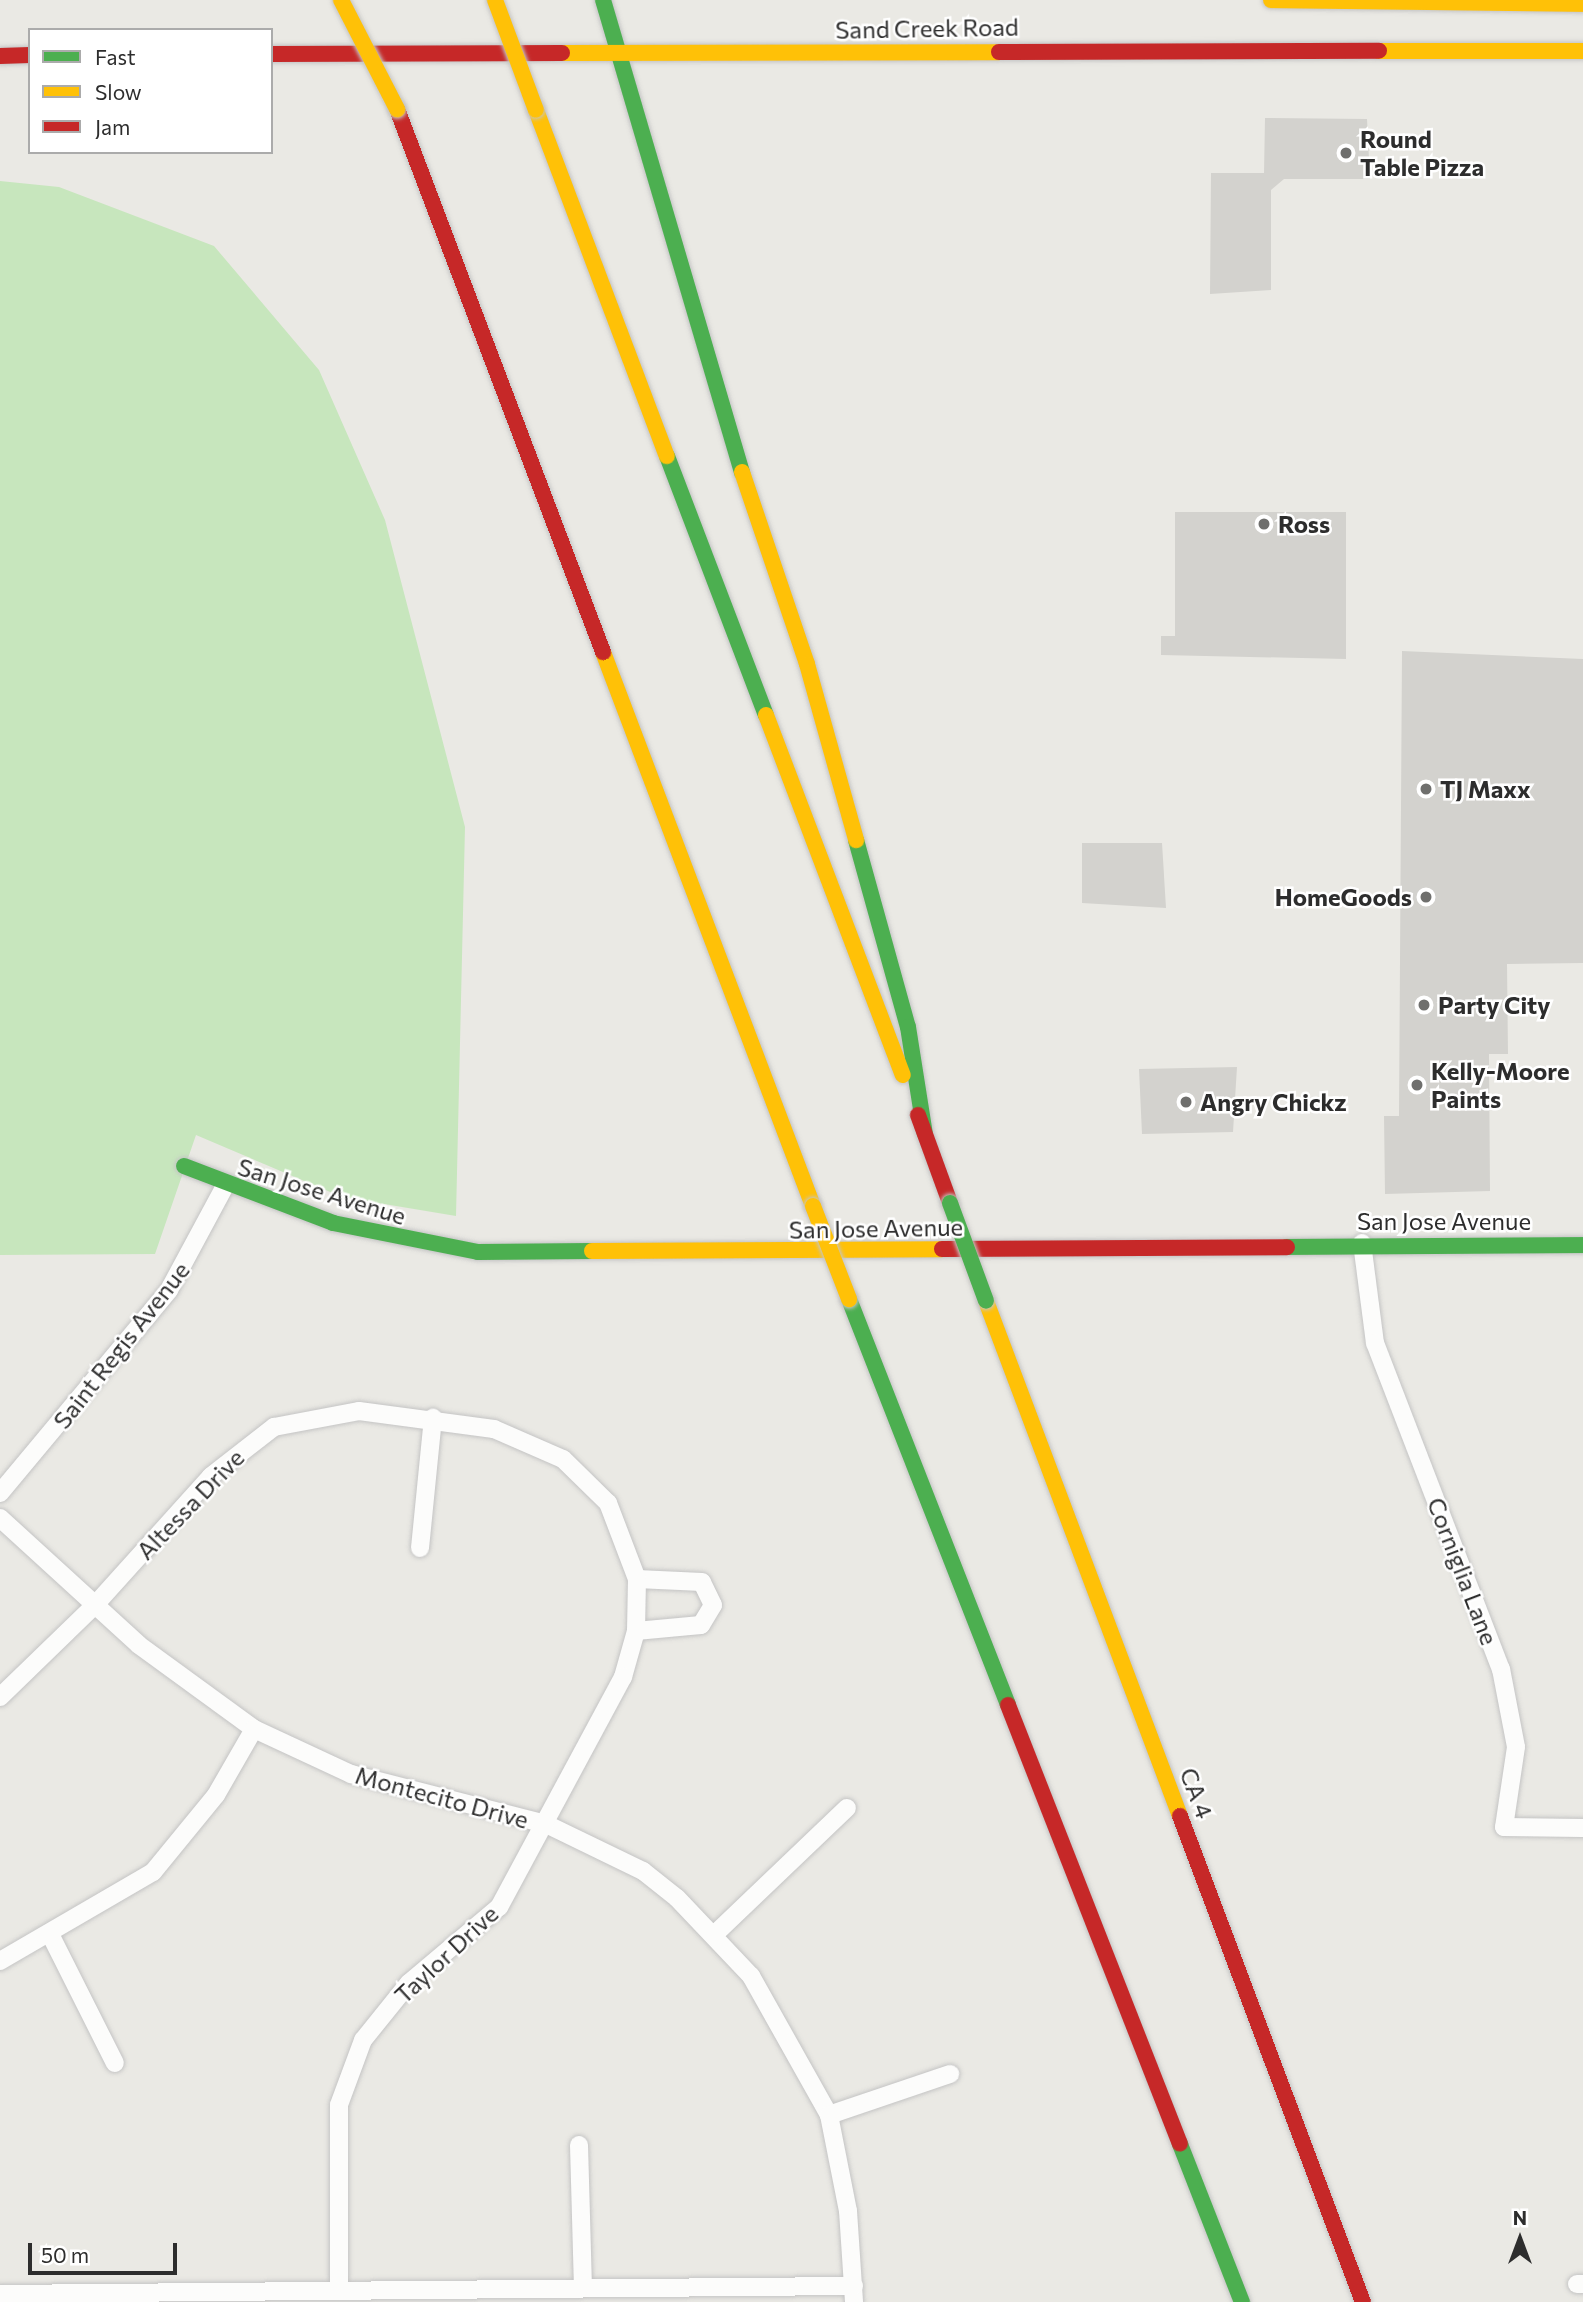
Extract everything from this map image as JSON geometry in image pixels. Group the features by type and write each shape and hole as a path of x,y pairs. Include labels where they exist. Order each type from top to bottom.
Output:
{"main road":[{"path":"341,0 397,109"},
{"path":"359,0 397,109 813,1206 1242,2302"},
{"name":"CA 4","path":"495,0 925,1134 1363,2302"},
{"path":"603,0 877,914 922,1086 925,1134"},
{"path":"1271,0 1583,4"},
{"name":"Sand Creek Road","path":"273,54 1583,51"},
{"path":"0,56 28,55"},
{"name":"San Jose Avenue","path":"184,1166 225,1186 399,1240 523,1254 1362,1243 1583,1245"}],"street":[{"name":"Saint Regis Avenue","path":"0,1493 169,1290 225,1186"},
{"name":"Corniglia Lane","path":"1362,1243 1375,1343 1501,1669 1516,1747 1504,1827 1583,1828"},
{"name":"Altessa Drive","path":"0,1697 95,1605 211,1476 274,1427 359,1411 433,1418 494,1429 563,1459 608,1503 637,1579 636,1631 623,1677 546,1824"},
{"path":"420,1548 433,1418"},
{"name":"Montecito Drive","path":"0,1518 95,1605 210,1701 254,1729 351,1774 546,1824 643,1871 716,1933 779,2015 828,2115 848,2211 854,2294"},
{"path":"636,1631 701,1625 713,1605 702,1582 637,1579"},
{"path":"0,1961 51,1936 153,1872 216,1795 254,1729"},
{"path":"716,1933 847,1808"},
{"name":"Taylor Drive","path":"339,2291 339,2105 363,2040 409,1983 499,1907 546,1824"},
{"path":"51,1936 115,2063"},
{"path":"828,2115 950,2074"},
{"path":"579,2145 583,2288"},
{"path":"0,2294 583,2288 854,2294"}],"green space":[{"path":"0,181 59,187 214,246 319,370 385,520 465,827 456,1216 342,1197 196,1135 155,1254 0,1255"}],"building":[{"path":"1265,118 1367,119 1370,179 1284,179 1271,190 1271,290 1210,294 1211,173 1264,173"},
{"path":"1175,512 1346,512 1346,659 1161,655 1161,636 1175,636"},
{"path":"1402,651 1583,659 1583,963 1507,964 1508,1054 1489,1054 1490,1191 1385,1194 1384,1116 1399,1116"},
{"path":"1082,843 1162,843 1166,908 1082,903"},
{"path":"1237,1067 1233,1132 1142,1134 1139,1069"}],"traffic: fast":[{"path":"603,0 742,472"},
{"path":"667,456 766,715"},
{"path":"856,840 908,1027 925,1134"},
{"path":"184,1166 333,1223 478,1252 592,1251"},
{"path":"950,1203 986,1301"},
{"path":"1287,1247 1583,1245"},
{"path":"849,1299 1008,1705"},
{"path":"1180,2144 1242,2302"}],"traffic: slow":[{"path":"341,0 397,109"},
{"path":"495,0 536,110"},
{"path":"1271,0 1583,4"},
{"path":"1379,51 1583,51"},
{"path":"562,53 999,52"},
{"path":"536,110 667,456"},
{"path":"742,472 807,664 856,840"},
{"path":"603,652 813,1206"},
{"path":"766,715 903,1075"},
{"path":"813,1206 849,1299"},
{"path":"592,1251 942,1249"},
{"path":"986,1301 1180,1816"}],"traffic: jam":[{"path":"999,52 1379,51"},
{"path":"273,54 562,53"},
{"path":"0,56 28,55"},
{"path":"397,109 603,652"},
{"path":"918,1115 950,1203"},
{"path":"942,1249 1287,1247"},
{"path":"1008,1705 1180,2144"},
{"path":"1180,1816 1363,2302"}],"place":[{"name":"Round Table Pizza","path":"1346,153"},
{"name":"Ross","path":"1264,524"},
{"name":"TJ Maxx","path":"1426,789"},
{"name":"HomeGoods","path":"1426,897"},
{"name":"Party City","path":"1424,1005"},
{"name":"Kelly-Moore Paints","path":"1417,1085"},
{"name":"Angry Chickz","path":"1186,1102"}]}
